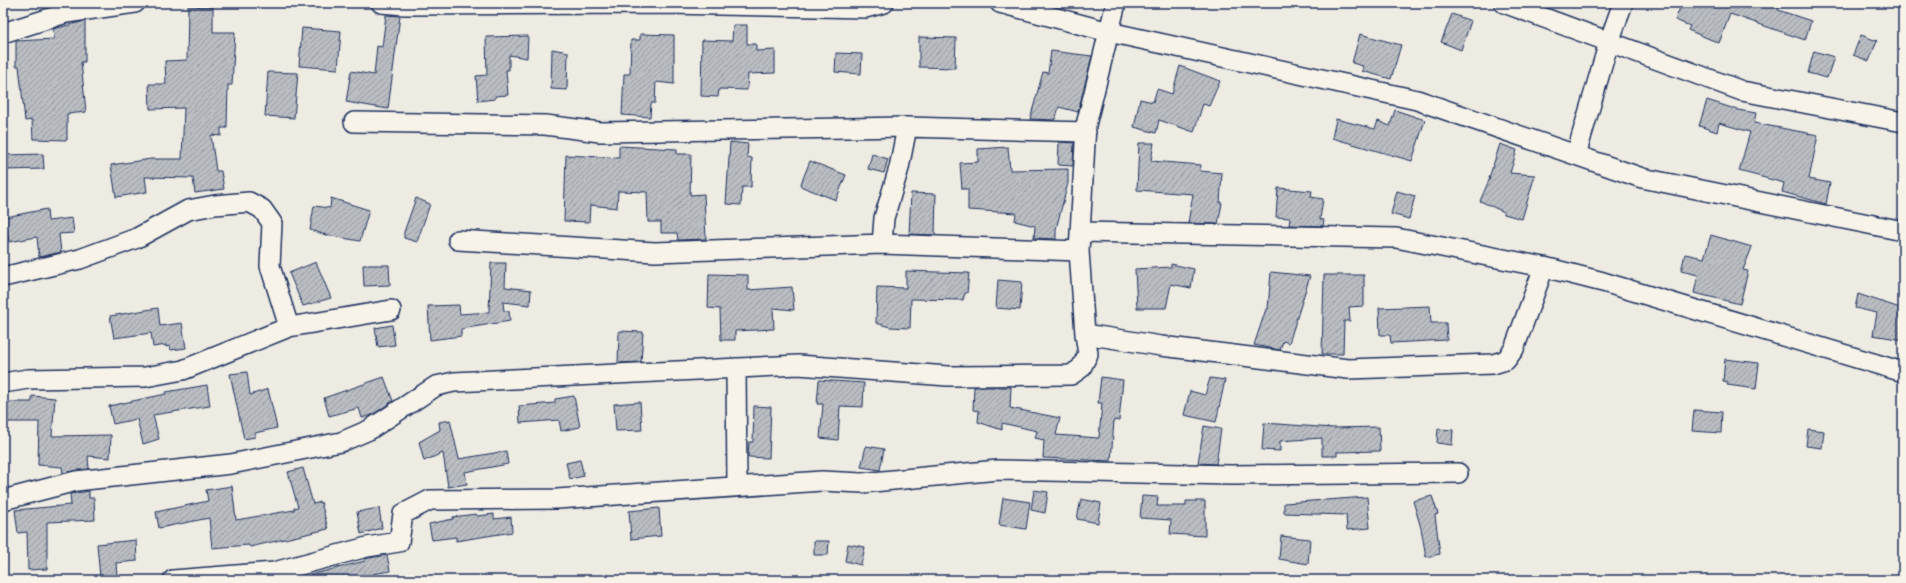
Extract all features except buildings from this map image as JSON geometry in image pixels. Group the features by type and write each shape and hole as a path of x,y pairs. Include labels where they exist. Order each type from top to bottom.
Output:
{"street":[{"path":"3,33 66,13 135,3"},
{"path":"381,3 404,5 667,4 864,8 884,3"},
{"path":"1000,3 1109,32 1417,100 1642,178 1903,232"},
{"path":"3,500 76,481 231,464 341,442 369,430 436,386 454,382 798,365 948,376 1071,375 1081,368 1088,354 1085,334 1079,251 1086,132 1116,3"},
{"path":"1504,3 1742,91 1903,122"},
{"path":"1576,155 1623,3"},
{"path":"354,122 545,125 600,132 907,127 1086,132"},
{"path":"882,244 884,218 899,168 907,127"},
{"path":"3,277 80,259 137,238 188,210 215,205 249,202 262,209 272,223 270,266 289,328"},
{"path":"1080,232 1396,238 1544,267 1604,282 1903,372"},
{"path":"458,240 655,252 882,244 1079,251"},
{"path":"1085,334 1161,346 1348,369 1493,364 1506,360 1514,349 1544,267"},
{"path":"3,383 28,379 145,378 183,370 289,328 391,310"},
{"path":"736,368 737,486"},
{"path":"173,580 274,572 367,547 399,542 403,514 430,500 557,499 822,481 862,483 998,470 1231,475 1458,473"}]}
